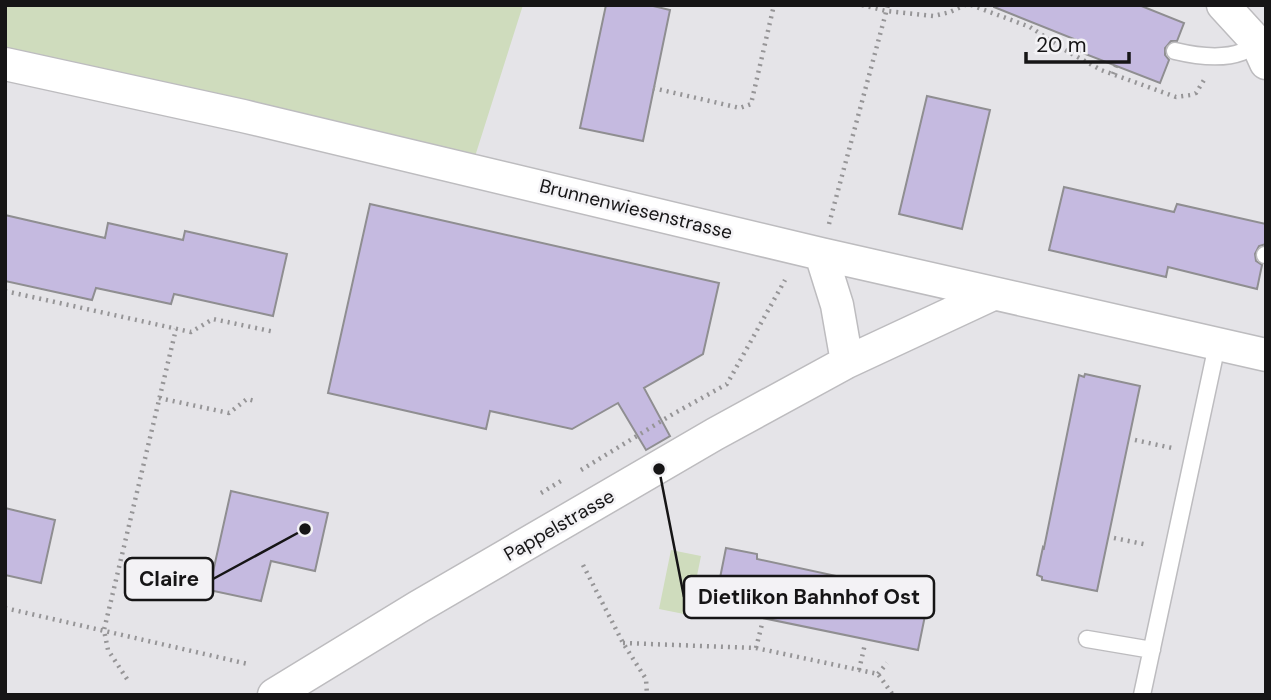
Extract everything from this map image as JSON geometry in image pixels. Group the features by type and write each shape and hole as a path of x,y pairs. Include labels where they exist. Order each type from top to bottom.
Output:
{"street":[{"path":"1223,5 1261,52"},
{"name":"Brunnenwiesenstrasse","path":"5,64 824,241 993,294 1266,355"},
{"path":"824,241 847,362"},
{"name":"Pappelstrasse","path":"274,695 418,607 715,434 847,362 993,294"}],"lane":[{"path":"1175,51 1194,56 1219,57 1244,51 1261,52"},
{"path":"1142,695 1217,345"},
{"path":"1087,639 1152,650"}],"path":[{"path":"653,88 740,108 751,104 774,5"},
{"path":"862,5 934,16 965,5"},
{"path":"971,5 1018,20 1101,70 1176,96 1191,95 1198,89"},
{"path":"824,241 887,8"},
{"path":"1113,74 1116,66"},
{"path":"541,493 727,384 790,271"},
{"path":"5,291 191,332 213,319 275,332"},
{"path":"127,680 108,650 104,630 176,329"},
{"path":"159,398 229,413 247,399 255,401"},
{"path":"1135,440 1176,449"},
{"path":"1114,538 1156,546"},
{"path":"583,565 623,643 646,679 647,695"},
{"path":"5,608 248,664"},
{"path":"757,648 762,624"},
{"path":"623,643 757,648 878,674 893,695"},
{"path":"859,670 865,644"},
{"path":"878,674 887,663"}],"green space":[{"path":"5,5 523,5 471,169 5,64"},
{"path":"671,550 701,556 689,615 659,609"}],"building":[{"path":"606,5 649,5 670,10 643,141 580,128"},
{"path":"994,5 1139,5 1184,23 1177,41 1171,41 1165,48 1165,55 1169,60 1160,83 1075,50 1079,41"},
{"path":"927,96 990,110 962,229 899,214"},
{"path":"1064,187 1174,212 1177,204 1266,224 1266,244 1259,246 1255,254 1256,261 1262,265 1257,289 1168,267 1166,277 1049,250"},
{"path":"370,204 719,283 703,354 644,388 670,436 646,450 618,403 572,429 490,411 486,429 328,393"},
{"path":"5,215 105,238 108,223 183,240 185,231 287,254 273,316 174,294 171,304 96,288 92,300 5,281"},
{"path":"1085,374 1140,386 1097,591 1042,580 1042,577 1037,575 1079,375 1084,377"},
{"path":"231,491 328,513 315,571 271,561 261,601 209,590"},
{"path":"5,508 55,520 41,583 5,575"},
{"path":"726,548 757,554 757,559 929,596 918,650 714,608"}],"place":[{"name":"Dietlikon Bahnhof Ost","path":"659,469"},
{"name":"Claire","path":"305,529"}]}
